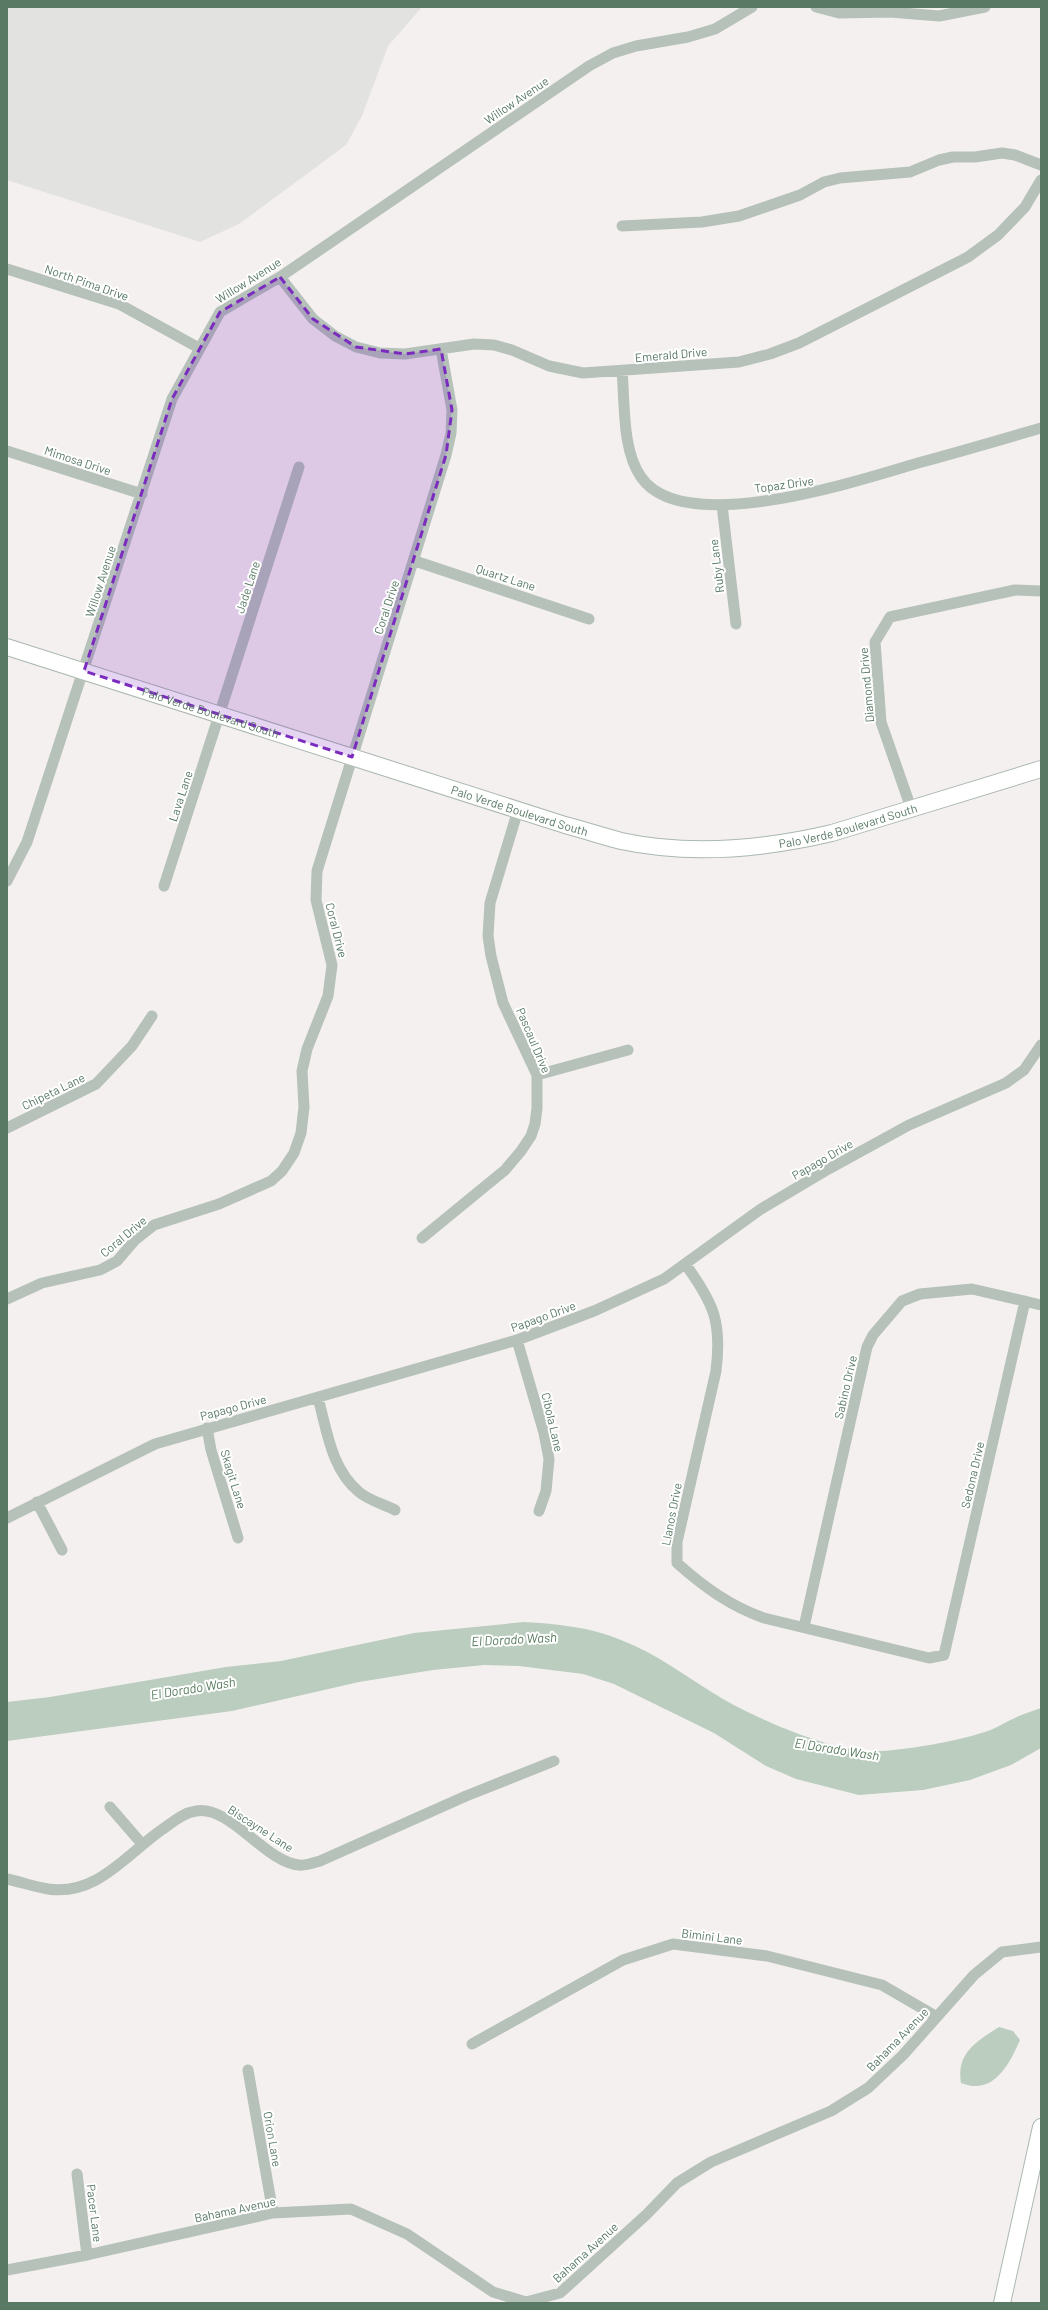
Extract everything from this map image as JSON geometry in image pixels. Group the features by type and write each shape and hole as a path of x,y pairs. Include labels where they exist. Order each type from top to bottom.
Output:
{"main road":[{"name":"Palo Verde Boulevard South","path":"7,647 518,810 622,841 688,849 764,846 832,833 1041,769"},
{"path":"1002,2303 1041,2127"}],"street":[{"name":"Willow Avenue","path":"7,881 28,842 172,399 220,312 280,277 589,66 613,53 636,46 688,37 715,29 752,7"},
{"path":"816,7 839,13 890,12 939,16 985,7"},
{"path":"622,226 702,222 739,216 800,195 824,182 840,178 910,172 939,160 953,157 975,158 1002,153 1015,155 1041,165"},
{"name":"Emerald Drive","path":"280,277 313,319 335,336 356,347 380,353 405,354 474,344 494,345 512,350 566,371 583,373 740,362 770,354 799,343 968,257 998,235 1020,212 1041,180"},
{"name":"North Pima Drive","path":"7,269 119,304 199,348"},
{"name":"Coral Drive","path":"7,1299 42,1283 100,1270 117,1261 135,1240 154,1225 219,1204 271,1181 282,1171 294,1153 301,1133 304,1107 302,1071 307,1049 328,996 332,965 316,900 317,871 415,560 451,433 452,410 441,349"},
{"name":"Topaz Drive","path":"622,371 629,454 641,478 655,493 674,501 722,505 812,494 1041,428"},
{"name":"Mimosa Drive","path":"7,451 142,494"},
{"name":"Jade Lane","path":"220,714 298,467"},
{"name":"Ruby Lane","path":"722,505 736,624"},
{"name":"Quartz Lane","path":"415,560 589,619"},
{"name":"Diamond Drive","path":"912,808 881,722 875,642 882,629 890,617 1015,590 1041,591"},
{"name":"Lava Lane","path":"164,886 220,714"},
{"name":"Pascaul Drive","path":"422,1238 505,1170 531,1136 535,1124 537,1108 537,1075 503,1003 490,956 488,936 490,903 518,810"},
{"name":"Chipeta Lane","path":"7,1128 96,1084 132,1046 152,1016"},
{"name":"Papago Drive","path":"7,1518 156,1444 207,1428 318,1398 517,1340 562,1324 642,1291 686,1265 761,1209 825,1171 909,1125 1006,1083 1024,1070 1041,1045"},
{"path":"537,1075 628,1050"},
{"name":"Llanos Drive","path":"686,1265 706,1295 715,1314 719,1333 719,1351 716,1371 677,1542 677,1563 718,1597 740,1610 804,1628 929,1658 944,1655"},
{"name":"Sabino Drive","path":"804,1628 867,1347 873,1335 902,1301 920,1294 972,1288 1041,1305"},
{"name":"Sedona Drive","path":"944,1655 1025,1301"},
{"name":"Cibola Lane","path":"517,1340 540,1419 549,1459 546,1491 538,1511"},
{"path":"318,1398 335,1460 342,1476 360,1492 394,1510"},
{"name":"Skagit Lane","path":"207,1428 211,1450 238,1538"},
{"path":"37,1502 62,1550"},
{"name":"Biscayne Lane","path":"7,1879 49,1889 73,1888 92,1883 112,1872 142,1844 184,1814 204,1811 230,1822 282,1860 299,1865 320,1861 466,1796 554,1761"},
{"path":"110,1808 142,1844"},
{"name":"Bimini Lane","path":"472,2044 623,1960 673,1944 767,1956 882,1985 936,2017"},
{"name":"Bahama Avenue","path":"7,2270 88,2255 273,2213 351,2209 407,2234 493,2292 526,2302 560,2293 646,2215 677,2183 711,2162 831,2111 868,2088 903,2055 974,1975 1002,1952 1041,1947"},
{"name":"Orion Lane","path":"248,2070 273,2213"},
{"name":"Pacer Lane","path":"77,2174 88,2255"}],"highlighted area":[{"path":"280,277 313,319 356,347 405,354 441,349 452,410 446,455 352,757 84,671 172,399 220,312"}],"shaded area":[{"path":"7,7 422,7 388,46 362,116 346,145 239,224 200,242 7,180"}],"water":[{"name":"El Dorado Wash","path":"524,1622 586,1629 621,1640 648,1652 737,1707 791,1731 830,1744 864,1751 892,1750 932,1745 986,1732 1018,1716 1041,1708 1041,1748 1011,1765 970,1780 923,1790 859,1795 796,1779 766,1766 714,1733 614,1684 583,1674 519,1666 484,1665 433,1670 359,1682 232,1711 7,1741 7,1702 50,1697 226,1667 281,1661 414,1633"},
{"path":"999,2027 1013,2031 1020,2040 1005,2068 991,2082 972,2086 961,2083 960,2073 965,2056 983,2037"}]}
